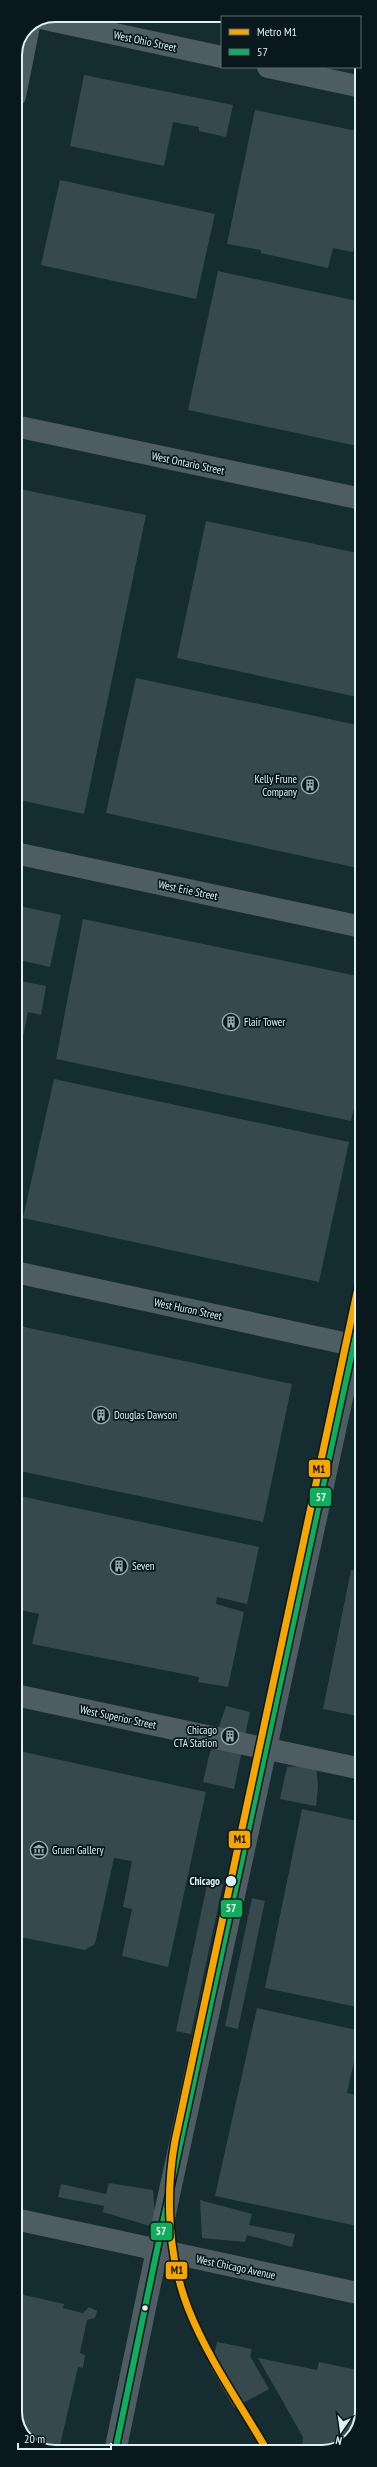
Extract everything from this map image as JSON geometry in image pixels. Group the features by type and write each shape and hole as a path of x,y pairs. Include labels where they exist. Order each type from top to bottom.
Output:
{"street":[{"name":"West Ohio Street","path":"59,22 221,57"},
{"path":"22,61 26,41"},
{"path":"273,68 355,86"},
{"name":"West Ontario Street","path":"22,427 355,498"},
{"name":"West Erie Street","path":"22,854 355,926"},
{"name":"West Huron Street","path":"22,1274 355,1345"},
{"path":"116,2445 265,1749 355,1359"},
{"name":"West Superior Street","path":"22,1697 355,1768"},
{"name":"West Chicago Avenue","path":"22,2221 355,2292"}],"building":[{"path":"84,75 233,105 226,137 199,131 199,127 173,122 164,166 70,146"},
{"path":"255,110 355,131 355,243 353,252 333,248 328,268 261,253 261,250 227,244"},
{"path":"60,180 215,214 196,299 41,265"},
{"path":"218,271 355,300 355,446 188,410"},
{"path":"22,489 146,515 84,814 22,801"},
{"path":"206,521 355,553 355,696 177,658"},
{"path":"136,678 355,725 355,867 106,813"},
{"path":"22,907 61,915 50,967 22,961"},
{"name":"Flair Tower","path":"83,919 355,976 355,1103 351,1121 56,1059"},
{"path":"22,981 46,986 41,1015 28,1012 22,1042"},
{"path":"54,1079 349,1142 319,1282 23,1218"},
{"path":"22,1326 292,1384 263,1522 22,1471"},
{"name":"Seven","path":"22,1496 259,1547 247,1604 217,1597 216,1604 244,1612 228,1687 198,1682 199,1677 32,1644 39,1614 22,1610"},
{"path":"351,1570 355,1571 355,1716 323,1709"},
{"name":"Chicago CTA Station","path":"226,1706 250,1712 234,1789 203,1782 209,1756"},
{"path":"22,1752 206,1792 168,1967 122,1956 132,1909 123,1907 132,1861 114,1858 95,1944 85,1950 22,1937"},
{"path":"316,1765 318,1786 316,1806 280,1799 287,1767"},
{"path":"302,1809 355,1820 355,2007 265,1988"},
{"path":"208,1880 223,1884 191,2034 176,2031"},
{"path":"252,1898 265,1901 238,2029 225,2026"},
{"path":"257,2008 355,2030 355,2058 347,2093 355,2095 355,2226 215,2196"},
{"path":"109,2183 153,2190 156,2228 103,2212 104,2206 58,2197 61,2184 106,2194"},
{"path":"200,2200 252,2214 249,2225 295,2234 292,2247 247,2235 245,2242 202,2238"},
{"path":"22,2295 64,2304 63,2308 83,2313 89,2307 97,2311 95,2318 87,2320 80,2353 85,2355 83,2368 78,2367 60,2445 49,2444 37,2439 25,2426 22,2416"},
{"path":"217,2342 252,2349 250,2356 269,2389 234,2408 211,2368"},
{"path":"258,2358 317,2370 319,2362 355,2370 355,2412 351,2428 347,2434 336,2442 326,2445 302,2445 303,2437"}],"metro line":[{"name":"M1","path":"264,2445 215,2364 188,2308 181,2288 172,2247 169,2204 170,2183 175,2141 355,1302"}],"transit line":[{"name":"57","path":"116,2445 157,2250 355,1338"}],"place":[{"name":"Kelly Frune Company","path":"310,785"},
{"name":"Flair Tower","path":"231,1022"},
{"name":"Douglas Dawson","path":"101,1415"},
{"name":"Seven","path":"119,1566"},
{"name":"Chicago CTA Station","path":"230,1736"},
{"name":"Gruen Gallery","path":"39,1850"},
{"name":"Chicago","path":"231,1881"}]}
